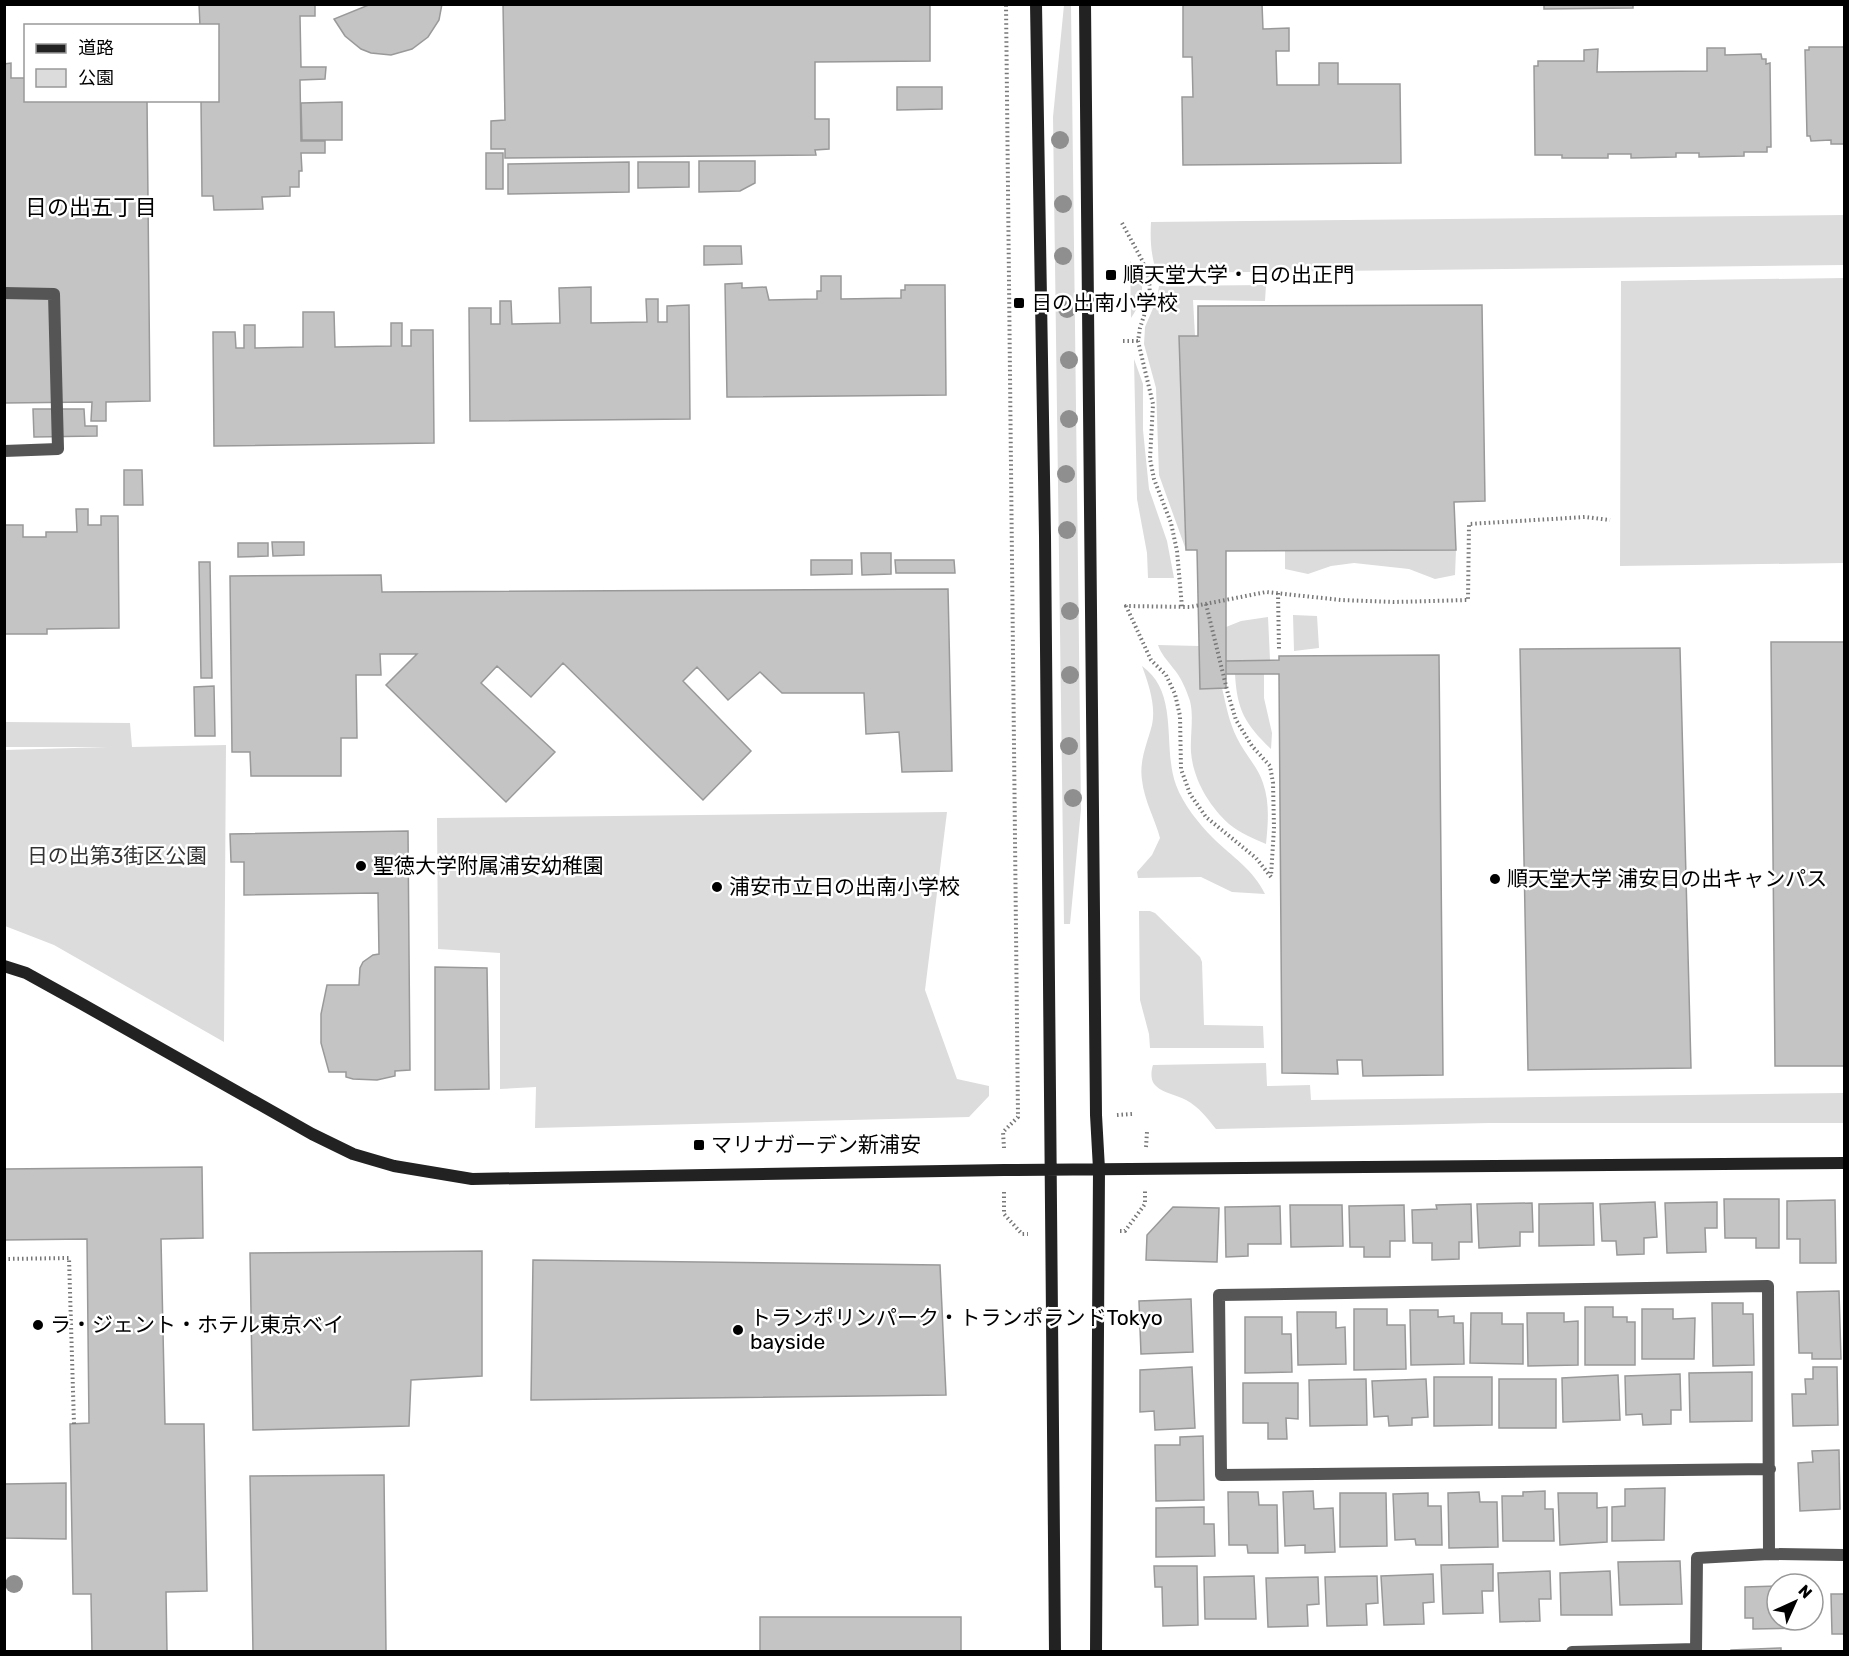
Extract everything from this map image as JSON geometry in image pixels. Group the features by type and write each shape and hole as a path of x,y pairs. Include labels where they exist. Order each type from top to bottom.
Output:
{"street":[{"path":"1036,4 1045,537 1055,1652"},
{"path":"1085,4 1096,1115 1099,1169 1096,1652"},
{"path":"4,293 54,294 58,449 4,451"},
{"path":"4,966 26,973 312,1134 353,1154 394,1166 472,1179 1004,1170 1845,1163"},
{"path":"1769,1554 1770,1469 1768,1286 1219,1295 1221,1475 1770,1469"},
{"path":"1572,1652 1696,1650 1697,1558 1769,1554 1845,1555"}],"path":[{"path":"1006,4 1018,1117 1003,1132 1004,1214 1022,1234 1052,1233"},
{"path":"1122,223 1149,278 1150,297 1138,341 1153,404 1150,459 1154,479 1171,523 1177,551 1182,607"},
{"path":"1123,341 1138,341"},
{"path":"1206,604 1236,720 1252,746 1270,766 1275,828 1271,877 1256,858 1206,817 1190,794 1181,769 1180,716 1175,694 1166,675 1151,660 1126,606 1182,607 1266,592 1352,601 1468,600 1469,524 1585,517 1610,520"},
{"path":"1278,592 1280,648"},
{"path":"1098,1232 1125,1231 1145,1204"},
{"path":"4,1259 69,1258 74,1424"}],"green space":[{"path":"1064,5 1071,5 1081,809 1070,924 1064,924 1053,117"},
{"path":"1844,215 1844,265 1157,273 1151,242 1151,222"},
{"path":"1130,261 1142,282 1139,304 1131,318"},
{"path":"1844,278 1844,563 1620,566 1621,281"},
{"path":"1266,285 1265,301 1193,300 1195,336 1179,337 1186,550 1159,475 1156,388 1144,344 1145,327 1157,299 1159,286"},
{"path":"1134,359 1143,384 1143,430 1149,489 1167,541 1174,578 1148,578 1147,553 1137,499"},
{"path":"1285,550 1456,550 1455,575 1435,579 1409,569 1354,563 1331,566 1308,574 1285,569"},
{"path":"1293,615 1317,616 1319,648 1294,651"},
{"path":"1268,617 1270,660 1226,661 1226,627 1241,621"},
{"path":"1158,645 1199,646 1200,689 1222,688 1234,732 1261,777 1267,798 1266,844 1229,824 1203,791 1192,762 1190,701 1181,679"},
{"path":"1142,666 1154,677 1166,705 1172,770 1183,799 1202,826 1248,870 1265,894 1232,892 1201,877 1138,878 1137,872 1152,855 1160,838 1145,795 1141,773 1153,718 1149,688"},
{"path":"1235,674 1264,674 1264,698 1272,733 1271,749 1244,716 1240,707"},
{"name":"日の出第3街区公園","path":"5,722 130,723 132,747 226,745 224,1042 54,945 5,926 5,750 108,747 5,747"},
{"path":"947,812 925,990 957,1079 989,1086 989,1096 969,1117 535,1128 536,1087 500,1089 500,953 438,949 437,818"},
{"path":"1139,911 1155,913 1200,957 1204,1025 1263,1026 1264,1048 1150,1048 1149,1034 1140,1000"},
{"path":"1266,1063 1267,1086 1310,1085 1311,1100 1844,1093 1844,1123 1490,1123 1216,1129 1191,1103 1156,1086 1152,1076 1153,1065"}],"building":[{"path":"199,4 315,4 315,16 300,16 301,67 326,67 325,79 300,80 301,141 325,141 325,153 301,153 302,171 299,171 299,187 290,187 290,196 262,197 263,209 214,210 213,196 202,196 201,102 219,102 219,24 200,24"},
{"path":"371,4 442,4 439,20 428,37 412,49 391,55 371,53 361,49 345,36 334,19"},
{"path":"503,4 930,4 930,61 815,62 815,119 829,119 829,149 815,150 816,155 505,158 505,149 491,149 491,121 505,120"},
{"path":"1183,4 1262,4 1263,29 1289,28 1289,51 1276,51 1277,85 1319,85 1319,63 1338,63 1338,84 1400,84 1401,163 1183,165 1182,97 1193,97 1192,57 1183,57"},
{"path":"1544,4 1633,4 1633,8 1544,9"},
{"path":"1809,47 1844,47 1844,144 1831,144 1831,140 1811,141 1810,136 1807,136 1805,50 1809,50"},
{"path":"1707,48 1725,48 1725,55 1761,54 1762,59 1766,59 1766,64 1770,63 1771,147 1767,147 1767,152 1744,152 1744,156 1699,157 1699,153 1676,153 1676,157 1631,158 1631,154 1608,154 1608,158 1562,158 1562,155 1535,155 1534,66 1538,66 1538,61 1584,61 1584,50 1598,49 1597,72 1707,71"},
{"path":"11,63 11,78 24,78 24,102 147,102 150,401 106,402 106,421 91,421 92,402 4,403 4,64"},
{"path":"897,87 942,87 942,109 897,110"},
{"path":"342,102 342,140 302,140 301,103"},
{"path":"486,153 503,153 503,189 486,189"},
{"path":"699,161 755,161 755,183 740,191 699,192"},
{"path":"629,162 629,192 508,194 508,164"},
{"path":"638,162 689,162 689,187 638,188"},
{"path":"704,246 741,246 742,264 704,265"},
{"path":"821,276 841,276 841,299 901,298 901,290 905,290 905,285 945,285 946,395 727,397 725,284 742,283 742,288 766,287 769,300 817,299 817,291 821,291"},
{"path":"591,287 591,323 647,322 646,299 658,299 658,322 667,322 667,306 689,305 690,419 470,421 469,308 491,308 491,324 500,324 500,301 511,301 512,324 560,323 559,288"},
{"path":"1482,305 1485,501 1454,502 1456,550 1226,551 1226,688 1200,689 1197,550 1186,550 1179,336 1198,336 1198,306"},
{"path":"303,312 334,312 335,347 391,346 391,323 402,323 402,346 411,346 411,330 433,330 434,443 214,446 213,332 235,332 236,348 244,348 244,325 255,325 255,348 303,347"},
{"path":"33,409 84,409 85,426 97,426 97,436 34,437"},
{"path":"124,470 142,470 143,505 124,505"},
{"path":"76,509 88,509 88,525 101,525 101,516 118,516 119,628 47,629 47,634 4,634 4,525 23,525 23,537 46,537 46,532 77,532"},
{"path":"272,542 304,542 304,555 273,556"},
{"path":"238,543 268,543 268,556 238,557"},
{"path":"861,553 891,553 891,574 862,575"},
{"path":"811,560 852,560 852,574 811,575"},
{"path":"895,560 954,560 955,573 896,573"},
{"path":"199,562 210,562 212,678 201,678"},
{"path":"381,575 382,592 948,589 952,771 902,772 899,732 866,734 864,693 782,693 760,672 728,700 697,667 683,681 751,751 703,800 563,663 531,697 497,666 481,683 555,752 506,802 386,685 417,654 380,654 381,675 356,675 357,738 341,738 341,776 251,776 250,752 232,752 230,576"},
{"path":"1771,642 1844,642 1844,1066 1775,1066"},
{"path":"1680,648 1691,1068 1528,1070 1520,649"},
{"path":"1439,655 1443,1075 1363,1076 1362,1060 1337,1060 1338,1074 1282,1073 1279,674 1226,674 1226,661 1279,660 1279,656"},
{"path":"214,686 215,736 195,736 194,687"},
{"path":"408,831 410,1070 395,1071 395,1076 377,1080 353,1079 346,1077 346,1072 329,1072 321,1043 321,1014 327,985 359,985 360,968 363,962 379,954 378,893 244,895 244,862 231,862 230,834"},
{"path":"435,967 487,968 489,1089 435,1090"},
{"path":"202,1167 203,1238 161,1239 165,1424 204,1424 207,1591 166,1592 167,1652 92,1652 91,1594 73,1594 70,1424 89,1423 87,1239 4,1240 4,1169"},
{"path":"1724,1199 1779,1199 1779,1248 1756,1248 1756,1238 1725,1238"},
{"path":"1835,1200 1836,1263 1800,1263 1800,1239 1787,1239 1787,1201"},
{"path":"1655,1202 1657,1237 1644,1238 1644,1254 1617,1255 1616,1241 1602,1241 1600,1204"},
{"path":"1717,1202 1717,1228 1705,1228 1706,1252 1667,1253 1665,1203"},
{"path":"1532,1203 1533,1232 1520,1232 1520,1246 1479,1248 1477,1204"},
{"path":"1593,1203 1594,1245 1539,1246 1539,1204"},
{"path":"1471,1204 1472,1242 1459,1242 1459,1259 1432,1260 1432,1243 1413,1243 1412,1210 1437,1209 1436,1205"},
{"path":"1290,1205 1342,1205 1343,1246 1291,1247"},
{"path":"1404,1205 1405,1241 1390,1241 1390,1257 1364,1257 1364,1247 1350,1247 1349,1206"},
{"path":"1280,1206 1281,1244 1248,1244 1248,1256 1226,1257 1225,1207"},
{"path":"1173,1207 1219,1208 1217,1262 1146,1260 1147,1235"},
{"path":"482,1251 482,1376 411,1380 409,1426 253,1430 250,1253"},
{"name":"トランポリンパーク・トランポランドTokyo bayside","path":"533,1260 940,1265 946,1395 531,1400"},
{"path":"1839,1291 1841,1359 1812,1359 1812,1353 1799,1353 1797,1292"},
{"path":"1191,1299 1193,1352 1141,1354 1139,1301"},
{"path":"1712,1303 1743,1303 1743,1314 1753,1314 1754,1365 1713,1366"},
{"path":"1585,1307 1613,1307 1613,1317 1627,1317 1627,1322 1635,1322 1635,1365 1585,1365"},
{"path":"1354,1309 1387,1309 1387,1325 1405,1325 1406,1369 1354,1370"},
{"path":"1642,1309 1673,1309 1673,1319 1695,1318 1694,1359 1642,1359"},
{"path":"1410,1310 1438,1310 1438,1317 1454,1316 1454,1323 1463,1323 1464,1364 1411,1365"},
{"path":"1297,1312 1336,1312 1336,1328 1345,1327 1346,1364 1298,1365"},
{"path":"1471,1313 1502,1313 1502,1324 1523,1324 1523,1364 1470,1363"},
{"path":"1527,1313 1564,1313 1564,1322 1578,1321 1578,1365 1528,1366"},
{"path":"1245,1317 1282,1317 1282,1334 1291,1334 1292,1372 1245,1373"},
{"path":"1192,1367 1195,1428 1155,1430 1154,1411 1140,1412 1140,1370"},
{"path":"1813,1367 1837,1367 1838,1425 1793,1426 1792,1394 1806,1394 1805,1379 1813,1379"},
{"path":"1752,1372 1752,1421 1690,1422 1689,1373"},
{"path":"1680,1374 1681,1410 1671,1410 1671,1424 1643,1425 1642,1414 1626,1415 1625,1376"},
{"path":"1618,1375 1620,1420 1563,1422 1562,1378"},
{"path":"1434,1377 1492,1377 1492,1425 1434,1426"},
{"path":"1366,1379 1367,1425 1310,1426 1309,1380"},
{"path":"1426,1379 1428,1417 1412,1418 1412,1425 1389,1426 1388,1416 1374,1417 1372,1381"},
{"path":"1499,1379 1556,1379 1556,1428 1499,1428"},
{"path":"1243,1383 1298,1383 1298,1419 1286,1418 1287,1439 1268,1439 1268,1423 1243,1423"},
{"path":"1203,1436 1204,1500 1156,1501 1155,1445 1180,1445 1180,1437"},
{"path":"1839,1450 1840,1509 1800,1511 1798,1463 1813,1462 1812,1451"},
{"path":"384,1475 386,1652 253,1652 250,1476"},
{"path":"66,1483 66,1539 4,1538 4,1484"},
{"path":"1665,1488 1664,1540 1612,1541 1612,1507 1625,1506 1625,1489"},
{"path":"1313,1491 1314,1509 1333,1508 1335,1552 1305,1553 1305,1545 1285,1546 1283,1492"},
{"path":"1545,1491 1545,1509 1553,1509 1554,1541 1503,1541 1502,1496 1523,1496 1523,1492"},
{"path":"1228,1492 1258,1492 1259,1505 1277,1505 1278,1553 1248,1553 1247,1545 1229,1545"},
{"path":"1479,1492 1480,1502 1497,1502 1498,1547 1449,1548 1448,1493"},
{"path":"1340,1493 1386,1493 1387,1546 1340,1547"},
{"path":"1428,1493 1428,1506 1441,1506 1442,1545 1416,1545 1415,1539 1395,1540 1393,1494"},
{"path":"1558,1493 1597,1493 1597,1508 1607,1507 1607,1542 1560,1545"},
{"path":"1204,1507 1204,1524 1214,1524 1215,1556 1156,1557 1156,1508"},
{"path":"1680,1561 1682,1604 1620,1605 1618,1562"},
{"path":"1493,1564 1493,1591 1482,1591 1483,1613 1443,1614 1441,1565"},
{"path":"1154,1566 1197,1566 1198,1625 1163,1626 1162,1587 1155,1587"},
{"path":"1550,1571 1551,1599 1539,1599 1540,1621 1500,1622 1498,1573"},
{"path":"1610,1571 1612,1615 1561,1615 1560,1573"},
{"path":"1433,1574 1434,1602 1423,1603 1424,1624 1384,1625 1381,1576"},
{"path":"1254,1576 1256,1619 1205,1619 1204,1577"},
{"path":"1377,1576 1378,1603 1366,1604 1367,1625 1327,1626 1325,1577"},
{"path":"1318,1577 1319,1604 1307,1605 1308,1626 1268,1627 1266,1578"},
{"path":"1765,1586 1765,1629 1753,1629 1753,1618 1745,1618 1745,1587"},
{"path":"1831,1594 1844,1594 1844,1634 1832,1634"},
{"path":"760,1617 961,1617 961,1652 760,1652"},
{"path":"1781,1648 1781,1652 1731,1652 1731,1650"}],"place":[{"name":"順天堂大学・日の出正門","path":"1111,275"},
{"name":"日の出南小学校","path":"1019,303"},
{"name":"聖徳大学附属浦安幼稚園","path":"361,866"},
{"name":"順天堂大学 浦安日の出キャンパス","path":"1495,879"},
{"name":"浦安市立日の出南小学校","path":"717,887"},
{"name":"マリナガーデン新浦安","path":"699,1145"},
{"name":"ラ・ジェント・ホテル東京ベイ","path":"38,1325"},
{"name":"トランポリンパーク・トランポランドTokyo bayside","path":"738,1330"}],"district":[{"name":"日の出五丁目","path":"91,207"}]}
